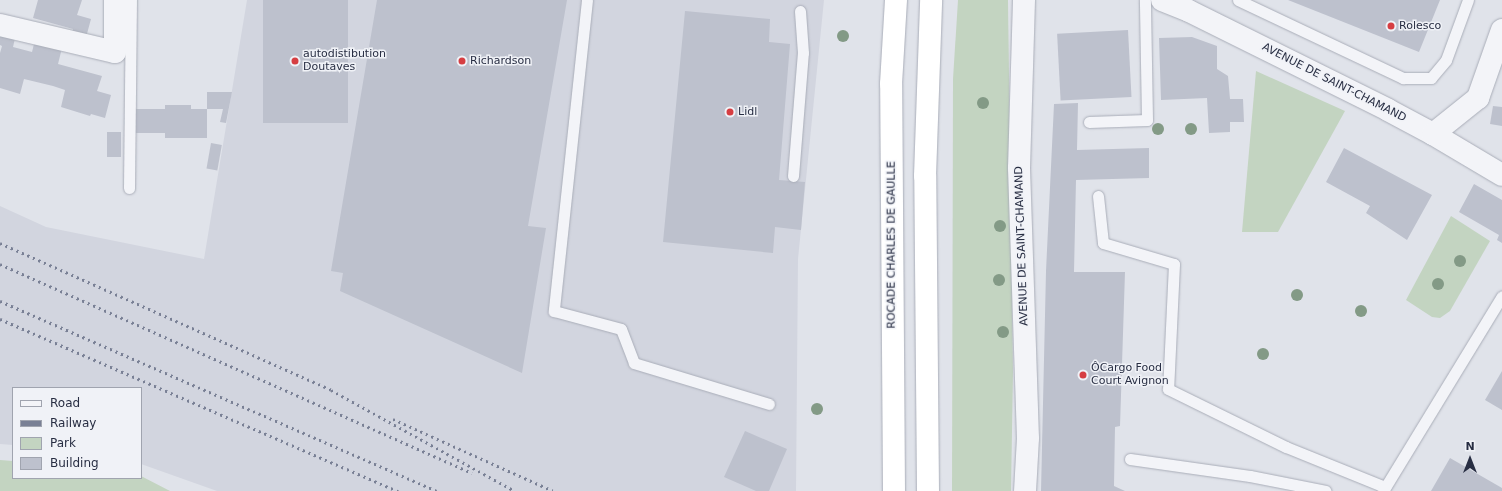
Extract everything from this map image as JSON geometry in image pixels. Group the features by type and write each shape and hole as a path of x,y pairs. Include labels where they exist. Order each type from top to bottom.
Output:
{"highway":[{"name":"ROCADE CHARLES DE GAULLE","path":"894,491 891,84 896,0"},
{"path":"928,491 925,176 931,0"}],"street":[{"path":"0,25 115,52 115,0"},
{"name":"AVENUE DE SAINT-CHAMAND","path":"1024,0 1019,168 1028,438 1025,491"},
{"name":"AVENUE DE SAINT-CHAMAND","path":"1162,0 1191,6 1433,134 1502,175"},
{"path":"1433,134 1478,98 1502,30"}],"lane":[{"path":"129,188 131,0"},
{"path":"587,0 554,311 621,329 634,363 770,404"},
{"path":"1089,122 1147,120 1145,0"},
{"path":"1238,0 1403,78 1431,78 1446,60 1468,0"},
{"path":"793,176 803,54 800,11"},
{"path":"1098,196 1103,243 1174,264 1168,389 1286,447 1384,489 1502,296"},
{"path":"1130,459 1250,476 1326,491"}],"shaded area":[{"path":"247,0 824,0 798,259 796,491 217,491 142,464 142,387 12,387 12,445 0,444 0,206 46,227 204,259"}],"green space":[{"path":"958,0 1008,0 1013,372 1011,491 952,491 953,79"},
{"path":"1256,71 1345,111 1278,232 1242,232"},
{"path":"1451,216 1490,241 1450,311 1440,318 1432,317 1406,300"},
{"path":"0,460 12,461 12,479 142,479 142,477 170,491 0,491"}],"building":[{"path":"38,0 82,0 77,15 91,19 85,41 71,37 73,29 33,18"},
{"name":"autodistibution Doutaves","path":"263,0 348,0 348,123 263,123"},
{"name":"Richardson","path":"377,0 567,0 528,226 546,228 522,373 340,291 343,273 331,271"},
{"name":"Rolesco","path":"1288,0 1440,0 1419,52"},
{"name":"Lidl","path":"685,11 770,19 769,42 790,44 779,180 805,182 801,230 775,227 773,253 663,242"},
{"path":"0,30 16,34 13,47 32,52 35,40 62,48 58,64 102,76 97,91 111,95 105,118 91,114 90,116 61,107 65,90 53,86 24,79 20,94 0,88 0,53 2,46 0,45"},
{"path":"1128,30 1132,97 1061,101 1057,34"},
{"path":"1192,37 1217,46 1217,69 1228,76 1230,99 1243,99 1244,122 1230,122 1230,132 1209,133 1207,98 1161,100 1159,38"},
{"path":"207,92 232,92 226,123 220,122 223,109 207,109"},
{"name":"ÔCargo Food Court Avignon","path":"1078,103 1077,150 1149,148 1149,178 1076,180 1074,272 1125,272 1120,426 1115,427 1114,486 1125,491 1041,491 1046,271 1054,104"},
{"path":"165,105 191,105 191,109 207,109 207,138 165,138 165,133 135,133 135,109 165,109"},
{"path":"1493,106 1502,107 1502,126 1490,124"},
{"path":"107,132 121,132 121,157 107,157"},
{"path":"211,143 222,145 217,171 206,169"},
{"path":"1344,148 1432,195 1407,240 1366,213 1370,206 1326,182"},
{"path":"1474,184 1502,200 1502,243 1497,240 1499,235 1459,212"},
{"path":"1502,371 1502,410 1485,400"},
{"path":"745,431 787,449 769,491 756,491 724,477"},
{"path":"1450,458 1502,488 1502,491 1431,491"}],"railway":[{"path":"0,243 331,390 515,491"},
{"path":"0,264 472,473"},
{"path":"0,301 436,491"},
{"path":"0,319 398,491"},
{"path":"393,419 553,491"}],"place":[{"name":"Rolesco","path":"1391,26"},
{"name":"autodistibution Doutaves","path":"295,61"},
{"name":"Richardson","path":"462,61"},
{"name":"Lidl","path":"730,112"},
{"name":"ÔCargo Food Court Avignon","path":"1083,375"}]}
